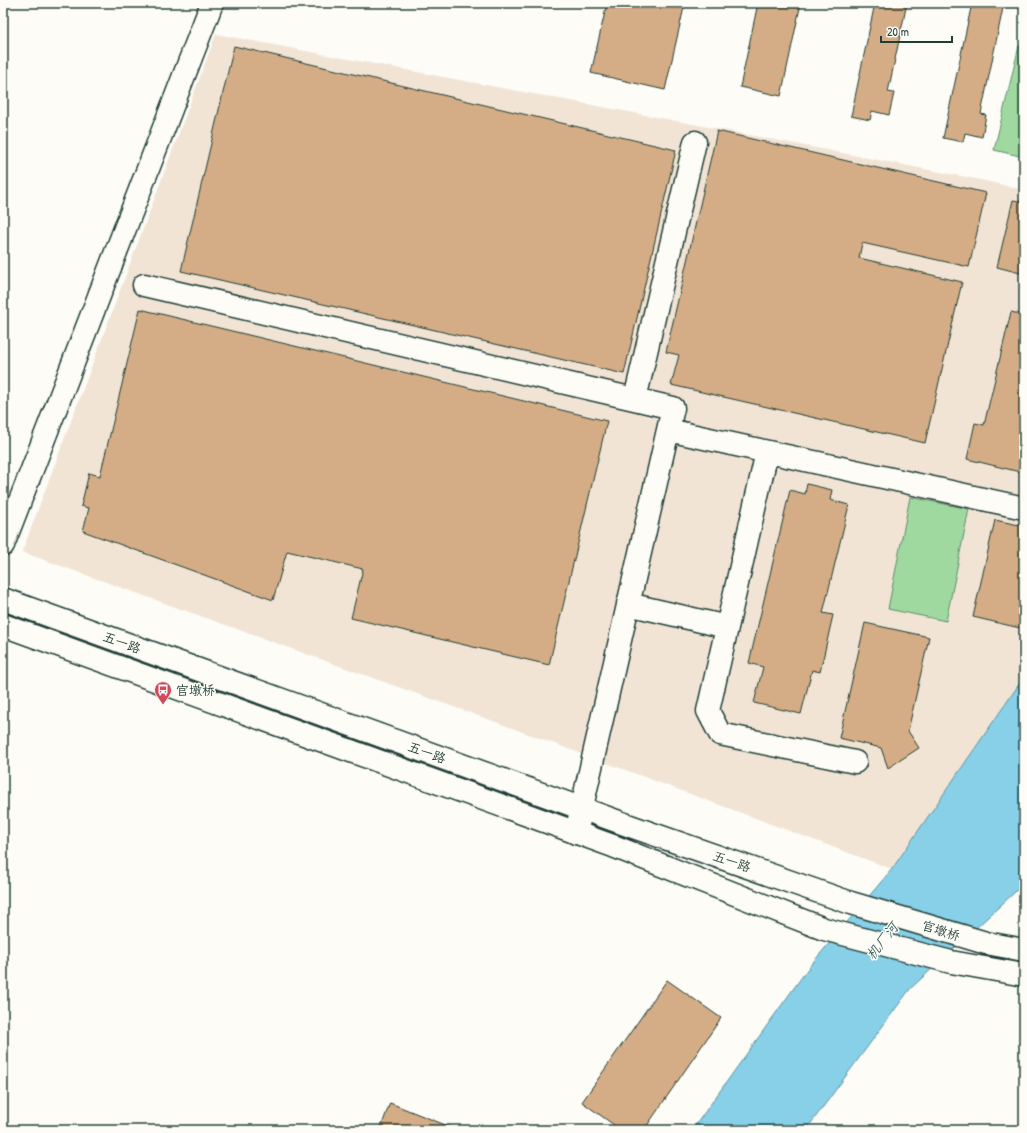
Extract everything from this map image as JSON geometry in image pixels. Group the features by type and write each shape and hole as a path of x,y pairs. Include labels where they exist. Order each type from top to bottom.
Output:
{"main road":[{"path":"3,545 212,3"},
{"path":"635,399 695,142"},
{"path":"144,284 673,408 576,833"},
{"path":"668,430 1024,508"},
{"path":"768,452 708,711 720,734 855,762"},
{"name":"五一路","path":"3,599 582,808 851,903"},
{"path":"628,604 727,627"},
{"name":"五一路","path":"3,626 613,846 824,930 951,962 1024,976"},
{"name":"官墩桥","path":"851,903 986,943 1024,950"}],"shaded area":[{"path":"216,34 698,125 981,180 1024,190 1024,677 892,869 504,725 22,552"}],"green space":[{"path":"1019,46 1024,47 1024,157 994,150"},
{"path":"910,497 969,509 946,621 888,609"}],"water":[{"name":"机厂河","path":"1024,677 1024,879 1015,892 910,989 806,1130 692,1130 809,967 892,869"}],"building":[{"path":"607,3 685,3 665,90 591,73"},
{"path":"758,3 801,3 781,96 740,87"},
{"path":"875,3 907,3 888,92 894,93 889,115 872,111 870,120 851,116"},
{"path":"972,3 1004,3 981,114 986,115 982,137 965,133 963,142 943,138"},
{"path":"234,46 676,150 624,374 181,271"},
{"path":"717,131 986,193 969,267 862,243 859,258 962,282 925,443 671,385 679,355 666,352"},
{"path":"1013,200 1024,202 1024,274 997,267"},
{"path":"140,309 607,421 549,665 351,618 363,569 287,551 273,600 83,531 89,508 81,506 89,473 100,476"},
{"path":"1011,312 1024,315 1024,473 967,459 975,423 984,425"},
{"path":"807,484 832,490 830,500 849,505 823,613 833,615 820,672 812,670 801,714 754,703 763,667 749,663 790,490 805,494"},
{"path":"995,520 1024,526 1024,629 973,617"},
{"path":"865,623 929,637 908,731 919,748 888,768 881,748 839,738"},
{"path":"667,980 721,1018 644,1130 621,1130 582,1102"},
{"path":"390,1103 458,1130 380,1130"}],"place":[{"name":"官墩桥","path":"163,705"}]}
